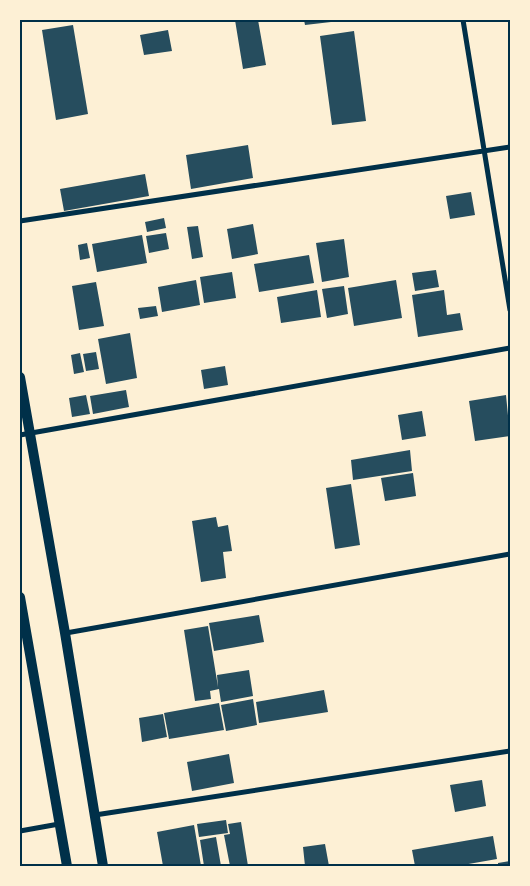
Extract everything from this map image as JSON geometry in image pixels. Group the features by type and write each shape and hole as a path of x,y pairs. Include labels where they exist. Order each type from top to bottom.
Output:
{"main road":[{"path":"20,377 25,435 65,633 103,866"},
{"path":"20,597 23,633 67,866"}],"street":[{"path":"463,20 510,310"},
{"path":"20,222 510,148"},
{"path":"25,435 510,348"},
{"path":"65,633 510,554"},
{"path":"94,815 510,751"},
{"path":"20,831 59,824"}],"building":[{"path":"235,20 258,20 266,65 243,69"},
{"path":"304,20 331,20 331,22 305,25"},
{"path":"73,25 88,114 56,120 42,30"},
{"path":"168,30 172,51 144,55 140,35"},
{"path":"354,31 366,121 332,125 320,36"},
{"path":"248,145 253,178 191,189 186,155"},
{"path":"145,174 149,196 64,211 60,189"},
{"path":"471,192 475,215 450,219 446,196"},
{"path":"164,218 166,228 147,232 145,222"},
{"path":"253,224 258,254 232,259 227,229"},
{"path":"198,226 203,257 192,259 187,227"},
{"path":"166,233 169,249 149,253 146,236"},
{"path":"142,235 147,263 97,272 92,244"},
{"path":"344,239 349,277 322,282 316,243"},
{"path":"87,243 90,258 80,260 78,245"},
{"path":"309,255 314,283 259,292 254,264"},
{"path":"436,270 439,287 415,291 412,273"},
{"path":"232,272 236,298 204,303 200,277"},
{"path":"196,280 200,305 162,312 158,287"},
{"path":"396,280 402,318 354,326 348,288"},
{"path":"96,282 104,326 79,330 72,286"},
{"path":"344,286 348,314 327,318 322,289"},
{"path":"317,290 321,317 281,323 277,297"},
{"path":"444,290 447,315 460,313 463,330 418,337 412,295"},
{"path":"156,306 158,316 140,319 138,308"},
{"path":"130,333 137,378 106,384 98,339"},
{"path":"96,352 99,369 86,371 83,354"},
{"path":"80,353 84,372 74,374 71,355"},
{"path":"225,366 228,385 204,389 201,370"},
{"path":"126,390 129,407 93,414 90,396"},
{"path":"86,395 90,414 72,417 69,398"},
{"path":"506,395 510,436 475,441 469,401"},
{"path":"422,411 426,436 402,440 398,415"},
{"path":"410,450 412,471 353,480 351,460"},
{"path":"413,473 416,496 385,501 381,478"},
{"path":"351,484 360,545 335,549 326,488"},
{"path":"216,517 218,527 228,525 232,551 223,552 226,578 201,582 192,521"},
{"path":"259,615 264,642 214,651 209,623"},
{"path":"208,626 218,687 217,675 249,670 253,696 221,702 219,689 210,691 211,699 195,701 184,630"},
{"path":"324,690 328,712 259,723 256,702"},
{"path":"253,699 257,725 226,731 221,705"},
{"path":"219,703 224,730 169,739 164,713"},
{"path":"163,714 167,737 142,742 139,718"},
{"path":"229,754 234,783 192,791 187,762"},
{"path":"482,780 486,806 455,812 450,785"},
{"path":"226,820 228,833 199,837 197,824"},
{"path":"241,822 248,866 230,866 224,835 230,834 228,824"},
{"path":"194,825 201,866 163,866 157,832"},
{"path":"493,836 497,859 457,866 415,866 412,850"},
{"path":"216,837 221,866 204,866 200,840"},
{"path":"325,844 329,866 305,866 303,847"},
{"path":"510,861 510,866 498,866 498,863"}]}
